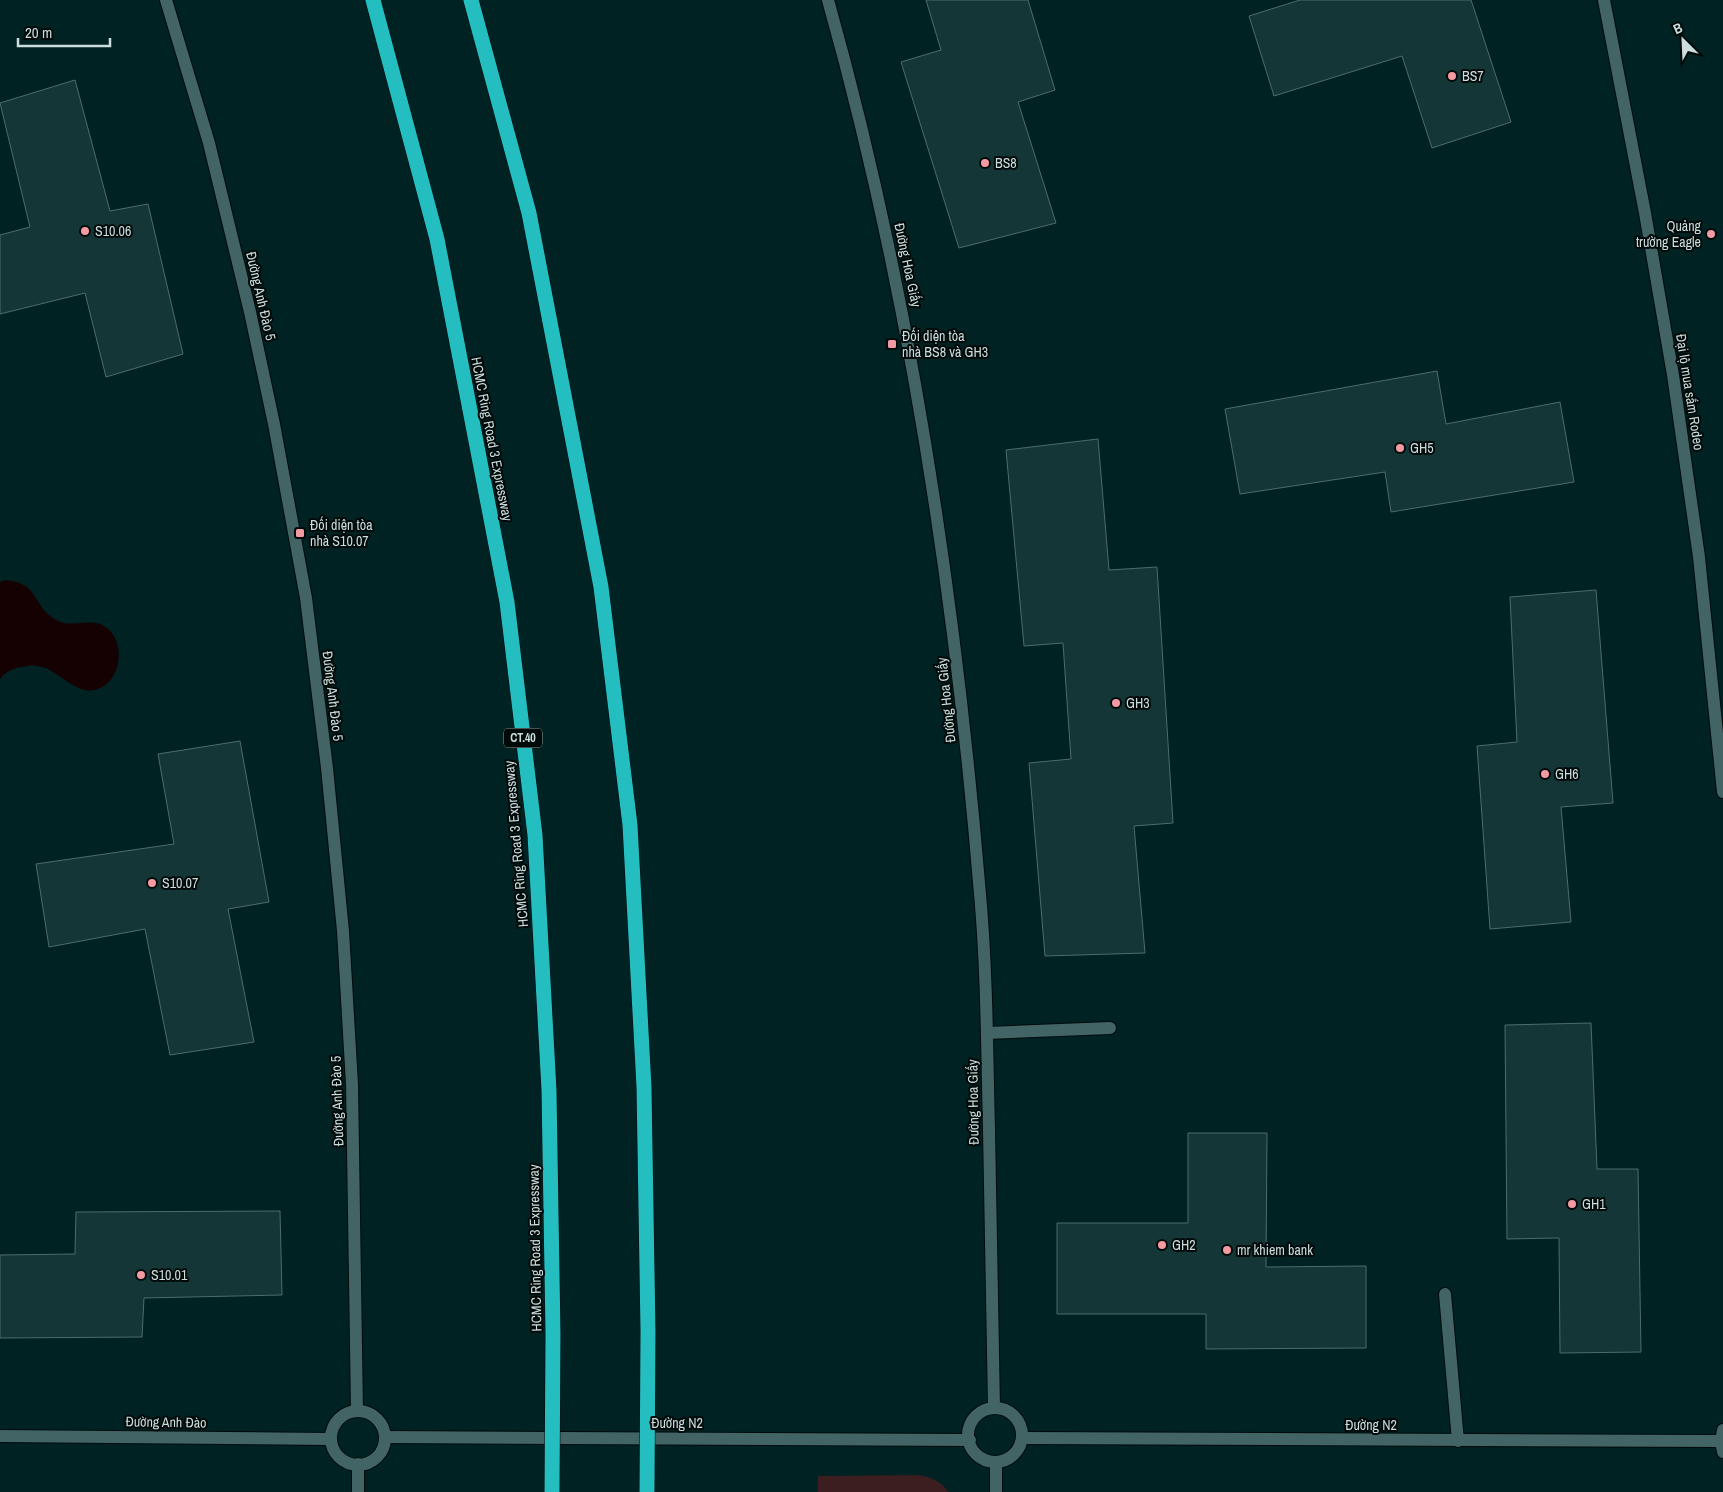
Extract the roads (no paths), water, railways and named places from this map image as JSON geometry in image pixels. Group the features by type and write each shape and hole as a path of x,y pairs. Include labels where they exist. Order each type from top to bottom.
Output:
{"highway":[{"name":"HCMC Ring Road 3 Expressway","path":"373,0 437,238 508,612 535,835 549,1090 553,1334 552,1492"},
{"path":"471,0 529,213 594,549 601,588 630,825 644,1086 648,1332 647,1492"}],"street":[{"name":"Đường Anh Đào 5","path":"166,0 209,143 250,312 274,424 306,598 327,768 343,931 350,1055 357,1411"},
{"name":"Đường Hoa Giấy","path":"828,0 864,135 905,328 950,602 980,897 987,1033 994,1408"},
{"name":"Đại lộ mua sắm Rodeo","path":"1604,0 1645,213 1673,375 1699,557 1723,792"},
{"path":"987,1033 1110,1028"},
{"path":"1445,1294 1458,1441"},
{"path":"994,1408 1003,1409 1017,1418 1022,1430 1022,1438 1019,1447 1014,1453 1008,1458 996,1462 987,1460 977,1454 972,1448 970,1428 973,1420 982,1412 994,1408"},
{"path":"357,1411 376,1418 382,1425 385,1437 382,1449 377,1456 367,1463 358,1464 351,1463 340,1457 334,1451 331,1439 332,1431 338,1420 345,1414 357,1411"},
{"name":"Đường Anh Đào","path":"0,1436 331,1439"},
{"name":"Đường N2","path":"385,1437 970,1440"},
{"name":"Đường N2","path":"1022,1438 1722,1441"},
{"path":"996,1462 996,1492"},
{"path":"358,1464 358,1492"}],"place":[{"name":"BS7","path":"1452,76"},
{"name":"BS8","path":"985,163"},
{"name":"S10.06","path":"85,231"},
{"name":"Quảng trường Eagle","path":"1711,234"},
{"name":"Đối diện tòa nhà BS8 và GH3","path":"892,344"},
{"name":"GH5","path":"1400,448"},
{"name":"Đối diện tòa nhà S10.07","path":"300,533"},
{"name":"GH3","path":"1116,703"},
{"name":"GH6","path":"1545,774"},
{"name":"S10.07","path":"152,883"},
{"name":"GH1","path":"1572,1204"},
{"name":"GH2","path":"1162,1245"},
{"name":"mr khiem bank","path":"1227,1250"},
{"name":"S10.01","path":"141,1275"}]}
